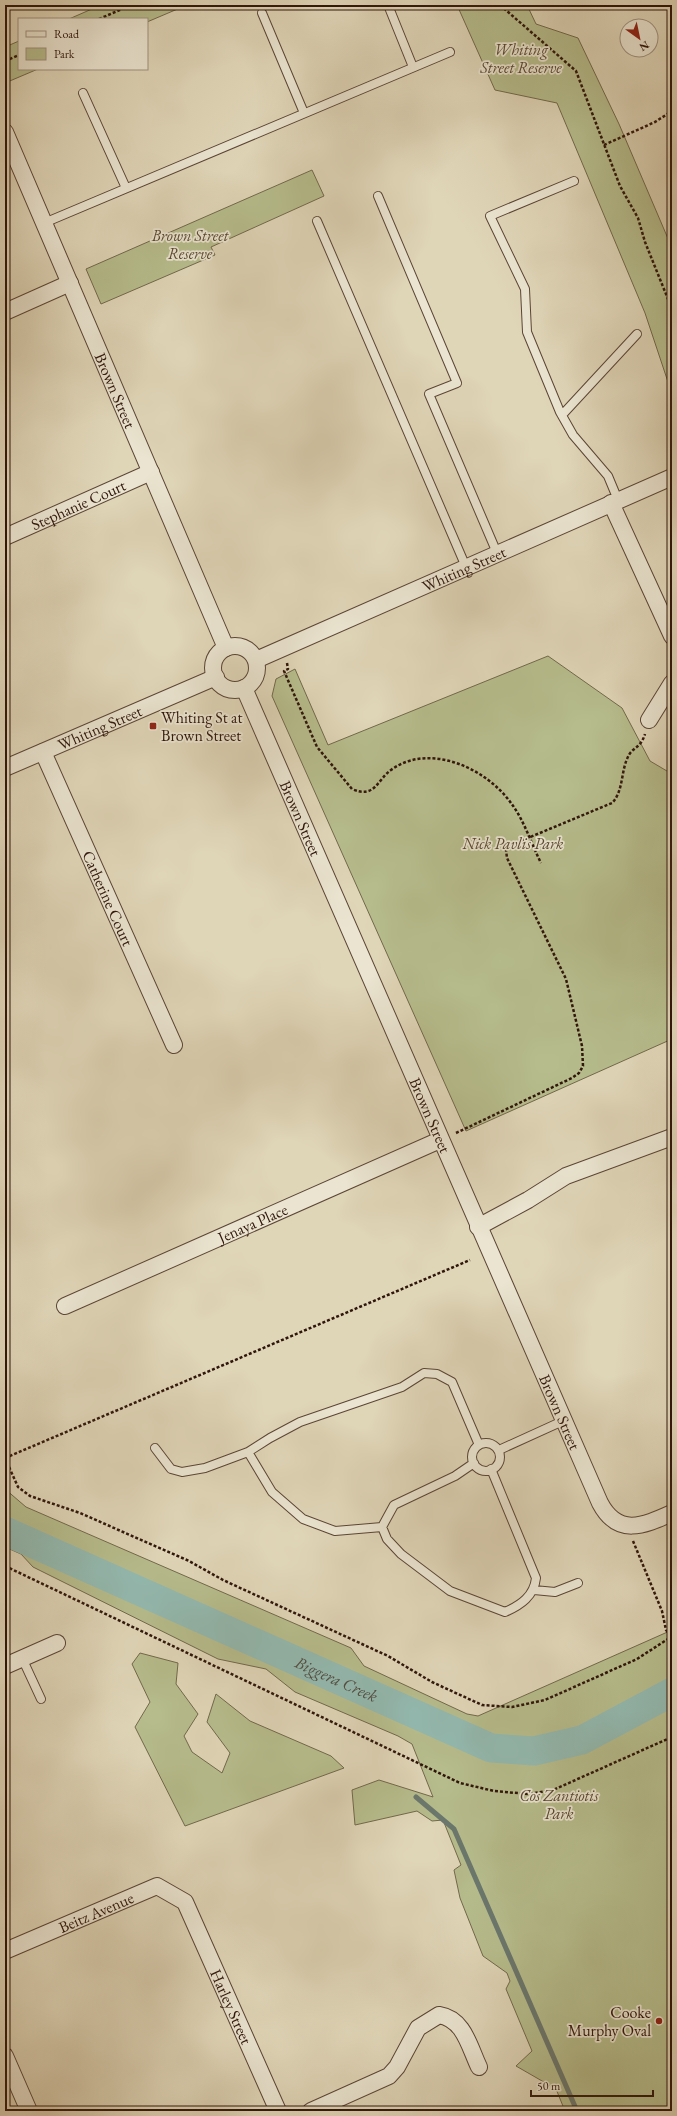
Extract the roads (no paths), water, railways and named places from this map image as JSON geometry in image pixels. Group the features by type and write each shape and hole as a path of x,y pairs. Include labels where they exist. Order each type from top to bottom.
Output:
{"street":[{"name":"Brown Street","path":"5,132 226,648"},
{"path":"5,312 70,283"},
{"name":"Stephanie Court","path":"5,537 151,472"},
{"name":"Whiting Street","path":"256,660 672,476"},
{"path":"615,501 672,636"},
{"path":"238,646 244,648 249,650 256,660 257,666 254,679 244,688 236,690 228,688 220,684 216,677 214,664 221,652 226,648 238,646"},
{"name":"Whiting Street","path":"5,768 216,677"},
{"path":"649,720 672,683"},
{"name":"Brown Street","path":"244,688 478,1227 606,1515 618,1524 632,1526 656,1520 672,1513"},
{"name":"Catherine Court","path":"43,752 174,1045"},
{"path":"478,1227 528,1200 566,1176 672,1137"},
{"name":"Jenaya Place","path":"65,1306 440,1140"},
{"path":"5,1666 57,1643"},
{"name":"Beitz Avenue","path":"5,1951 157,1886 185,1902"},
{"name":"Harley Street","path":"185,1902 278,2111"},
{"path":"311,2111 389,2076 397,2067 418,2028 439,2015 449,2017 459,2024 479,2068"},
{"path":"5,2056 29,2111"}],"lane":[{"path":"388,5 413,67"},
{"path":"262,13 304,113"},
{"path":"44,223 450,52"},
{"path":"83,93 126,188"},
{"path":"574,181 490,216 524,289 527,332 562,415 573,435 608,476 615,501"},
{"path":"378,196 457,383 429,394 497,553"},
{"path":"318,221 466,567"},
{"path":"562,415 637,334"},
{"path":"155,1448 172,1469 182,1472 205,1468 248,1452 300,1422 402,1387 424,1373 438,1374 452,1382 479,1444"},
{"path":"499,1450 565,1420"},
{"path":"479,1444 491,1444 499,1450"},
{"path":"479,1444 472,1454 474,1463 481,1470 491,1469 499,1462 499,1450"},
{"path":"248,1452 272,1492 303,1519 334,1531 382,1527"},
{"path":"382,1527 394,1506 455,1476 474,1463"},
{"path":"382,1527 387,1539 401,1554 450,1591 505,1612 519,1606 534,1590 536,1578 491,1469"},
{"path":"534,1590 555,1592 578,1583"},
{"path":"22,1658 41,1699"}],"waterway":[{"name":"Biggera Creek","path":"5,1531 491,1748 534,1751 582,1740 672,1692"},
{"path":"416,1797 454,1829 577,2111"}],"place":[{"name":"Whiting St at Brown Street","path":"153,726"},
{"name":"Cooke Murphy Oval","path":"659,2021"}],"park label":[{"name":"Whiting Street Reserve","path":"521,58"},
{"name":"Brown Street Reserve","path":"190,244"},
{"name":"Nick Pavlis Park","path":"513,843"},
{"name":"Cos Zantiotis Park","path":"559,1804"}]}
